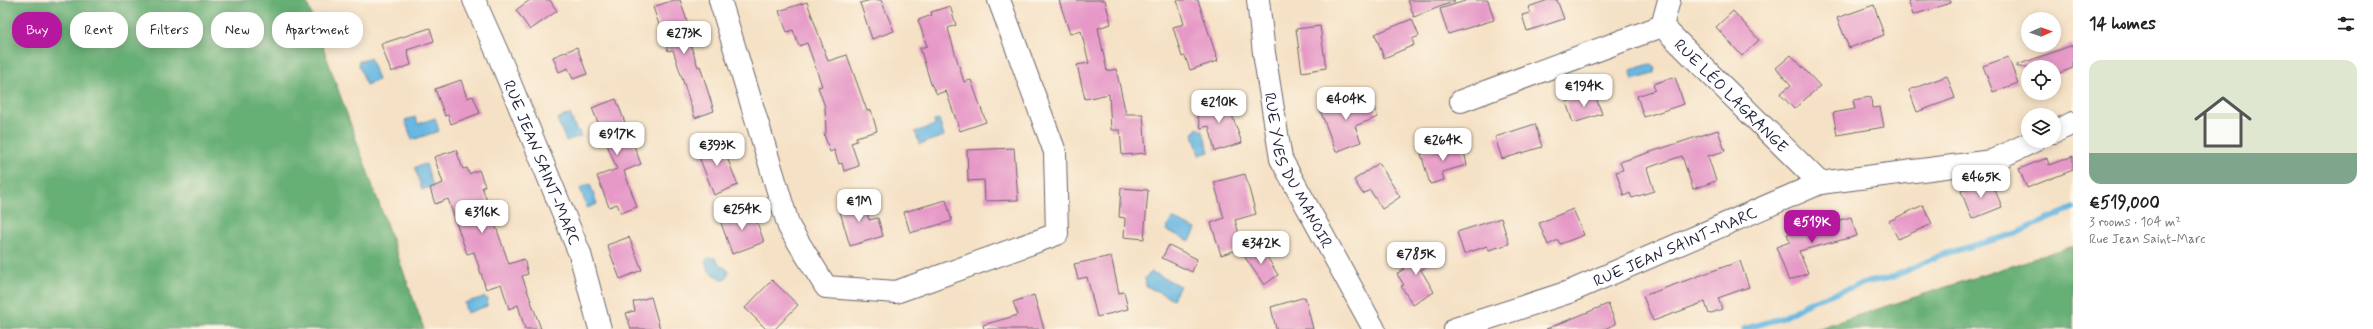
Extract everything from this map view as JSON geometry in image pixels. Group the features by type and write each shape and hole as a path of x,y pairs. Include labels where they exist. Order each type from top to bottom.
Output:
{"street":[{"name":"RUE JEAN SAINT-MARC","path":"474,0 580,254 600,329"},
{"path":"720,0 789,227 826,287 896,292 1057,234 1055,152 999,0"},
{"name":"RUE YVES DU MANOIR","path":"1258,0 1264,54 1281,159 1374,329"},
{"name":"RUE LÉO LAGRANGE","path":"1669,0 1662,26 1820,183"},
{"path":"1461,102 1662,26"},
{"path":"2061,129 2073,123"},
{"name":"RUE JEAN SAINT-MARC","path":"1456,329 1570,292 1820,183 1992,161 2021,147"}],"green space":[{"path":"0,0 306,0 310,12 272,12 272,48 323,48 424,329 0,329"},
{"path":"2073,246 2073,329 1816,329"}],"water":[{"path":"370,57 378,80 366,85 358,62"},
{"path":"1650,64 1656,68 1653,74 1633,80 1630,70"},
{"path":"570,114 576,130 579,131 581,136 566,141 557,119"},
{"path":"415,117 418,124 435,118 439,131 412,140 405,120"},
{"path":"939,119 944,136 920,144 915,132 935,125 934,121"},
{"path":"1197,128 1203,131 1209,152 1199,155 1193,134"},
{"path":"426,164 433,186 422,190 415,167"},
{"path":"590,184 597,204 587,208 580,188"},
{"path":"1172,218 1196,229 1190,241 1166,230"},
{"path":"708,258 715,258 719,264 729,271 726,279 723,280 709,271 705,261"},
{"path":"1152,272 1180,286 1173,299 1146,286 1145,278"},
{"path":"484,297 488,299 487,306 467,313 464,303"}],"building":[{"path":"530,0 550,0 557,11 530,30 516,10"},
{"path":"674,0 680,0 691,33 687,34 698,67 700,66 714,111 695,118 673,50 668,51 653,7"},
{"path":"871,0 881,0 894,31 872,39 860,3"},
{"path":"1059,0 1105,0 1111,24 1098,28 1107,71 1116,69 1126,114 1143,114 1146,153 1122,155 1120,130 1111,130 1109,94 1085,99 1077,65 1089,63 1081,31 1070,34"},
{"path":"1177,0 1198,0 1218,61 1190,70 1185,56 1182,57 1173,27 1184,24"},
{"path":"1408,0 1454,0 1455,1 1414,17"},
{"path":"1468,0 1488,0 1494,20 1448,34 1440,9"},
{"path":"1548,0 1557,0 1564,19 1527,31 1522,15 1530,13 1528,7"},
{"path":"1908,0 1951,0 1951,3 1913,15"},
{"path":"807,2 828,61 847,55 867,111 871,110 877,131 856,137 857,141 851,143 859,166 844,171 842,163 839,164 834,150 830,152 824,134 826,133 825,107 818,87 822,86 807,43 799,46 793,30 787,32 779,11"},
{"path":"1874,5 1884,35 1849,48 1837,18"},
{"path":"950,6 956,25 948,28 964,82 971,80 986,122 960,131 946,91 937,94 931,84 920,48 927,46 918,20 932,15 931,12"},
{"path":"1733,11 1759,40 1742,56 1716,27"},
{"path":"1412,19 1419,36 1412,39 1414,45 1384,58 1375,34"},
{"path":"1320,26 1326,68 1302,72 1296,29"},
{"path":"430,28 434,41 407,50 411,65 391,72 381,44"},
{"path":"2073,45 2073,68 2061,72 2061,60 2031,60 2053,52 2061,52 2061,49"},
{"path":"577,47 587,74 573,79 568,68 559,72 553,57"},
{"path":"1791,55 1820,86 1794,109 1780,94 1791,85 1776,68"},
{"path":"2008,57 2018,83 1993,92 1983,66"},
{"path":"2021,64 2021,67 2017,67 2017,65"},
{"path":"1947,76 1955,98 1917,112 1909,90"},
{"path":"1675,77 1684,104 1644,117 1637,96 1655,90 1653,84"},
{"path":"461,80 467,98 473,96 480,113 451,124 448,115 445,116 435,89"},
{"path":"1590,94 1590,96 1595,95 1602,114 1573,123 1566,102"},
{"path":"1344,97 1348,108 1371,100 1378,117 1355,126 1361,142 1336,152 1319,107"},
{"path":"1871,97 1872,108 1880,107 1884,127 1837,135 1833,113 1855,109 1853,100"},
{"path":"1226,98 1242,143 1215,151 1209,126 1201,128 1195,107"},
{"path":"616,99 641,164 624,171 637,207 621,213 617,204 609,207 597,176 617,169 592,108"},
{"path":"1535,124 1542,147 1502,159 1495,137"},
{"path":"1718,130 1725,151 1708,156 1716,181 1693,189 1682,156 1647,168 1654,191 1632,198 1630,193 1624,196 1616,172 1623,170 1620,162"},
{"path":"720,140 738,185 714,195 696,149"},
{"path":"1462,143 1467,165 1442,172 1444,180 1430,184 1421,154"},
{"path":"1014,148 1018,200 985,201 984,180 968,181 967,150"},
{"path":"456,150 463,169 467,168 469,174 479,170 485,186 482,187 509,264 524,259 528,274 522,276 541,329 525,329 518,305 509,309 501,284 486,289 474,252 467,254 448,199 435,204 430,188 443,183 434,157"},
{"path":"2073,156 2073,170 2027,188 2019,169 2047,158 2049,165"},
{"path":"1379,163 1400,197 1382,209 1370,190 1363,194 1354,180"},
{"path":"1245,174 1256,214 1235,220 1243,248 1221,255 1211,223 1224,218 1214,182"},
{"path":"1991,180 2002,207 1972,219 1961,191"},
{"path":"1121,188 1148,190 1144,239 1124,237 1125,218 1119,217"},
{"path":"862,198 869,220 878,218 883,236 850,246 838,205"},
{"path":"946,200 952,221 910,233 904,212"},
{"path":"1923,205 1932,224 1898,239 1889,221"},
{"path":"752,208 764,242 732,254 720,220"},
{"path":"1573,209 1584,235 1560,244 1558,240 1548,245 1539,223"},
{"path":"1851,217 1857,236 1799,251 1808,273 1789,281 1776,247 1790,242 1787,234"},
{"path":"1501,218 1509,244 1489,250 1487,246 1464,254 1457,232"},
{"path":"629,237 642,270 620,279 607,245"},
{"path":"1169,245 1197,259 1192,272 1162,258"},
{"path":"1260,245 1278,275 1264,285 1244,256"},
{"path":"1423,245 1434,262 1421,270 1434,292 1413,305 1401,286 1404,285 1397,274 1404,269 1402,266 1413,258 1410,254"},
{"path":"1111,256 1119,293 1124,292 1128,309 1097,317 1087,277 1078,279 1074,264"},
{"path":"1740,261 1749,287 1718,298 1722,309 1709,314 1705,302 1653,321 1643,296"},
{"path":"772,280 798,305 775,329 766,329 745,308"},
{"path":"1034,295 1044,329 984,329 983,325 1018,315 1013,302"},
{"path":"651,297 660,329 631,329 626,313 635,311 633,302"},
{"path":"1305,297 1313,329 1276,329 1271,307"},
{"path":"1608,304 1616,324 1604,329 1546,329"}],"waterway":[{"path":"1744,329 1782,318 1812,301 1868,282 1890,278 1941,255 2014,234 2073,208"}]}
